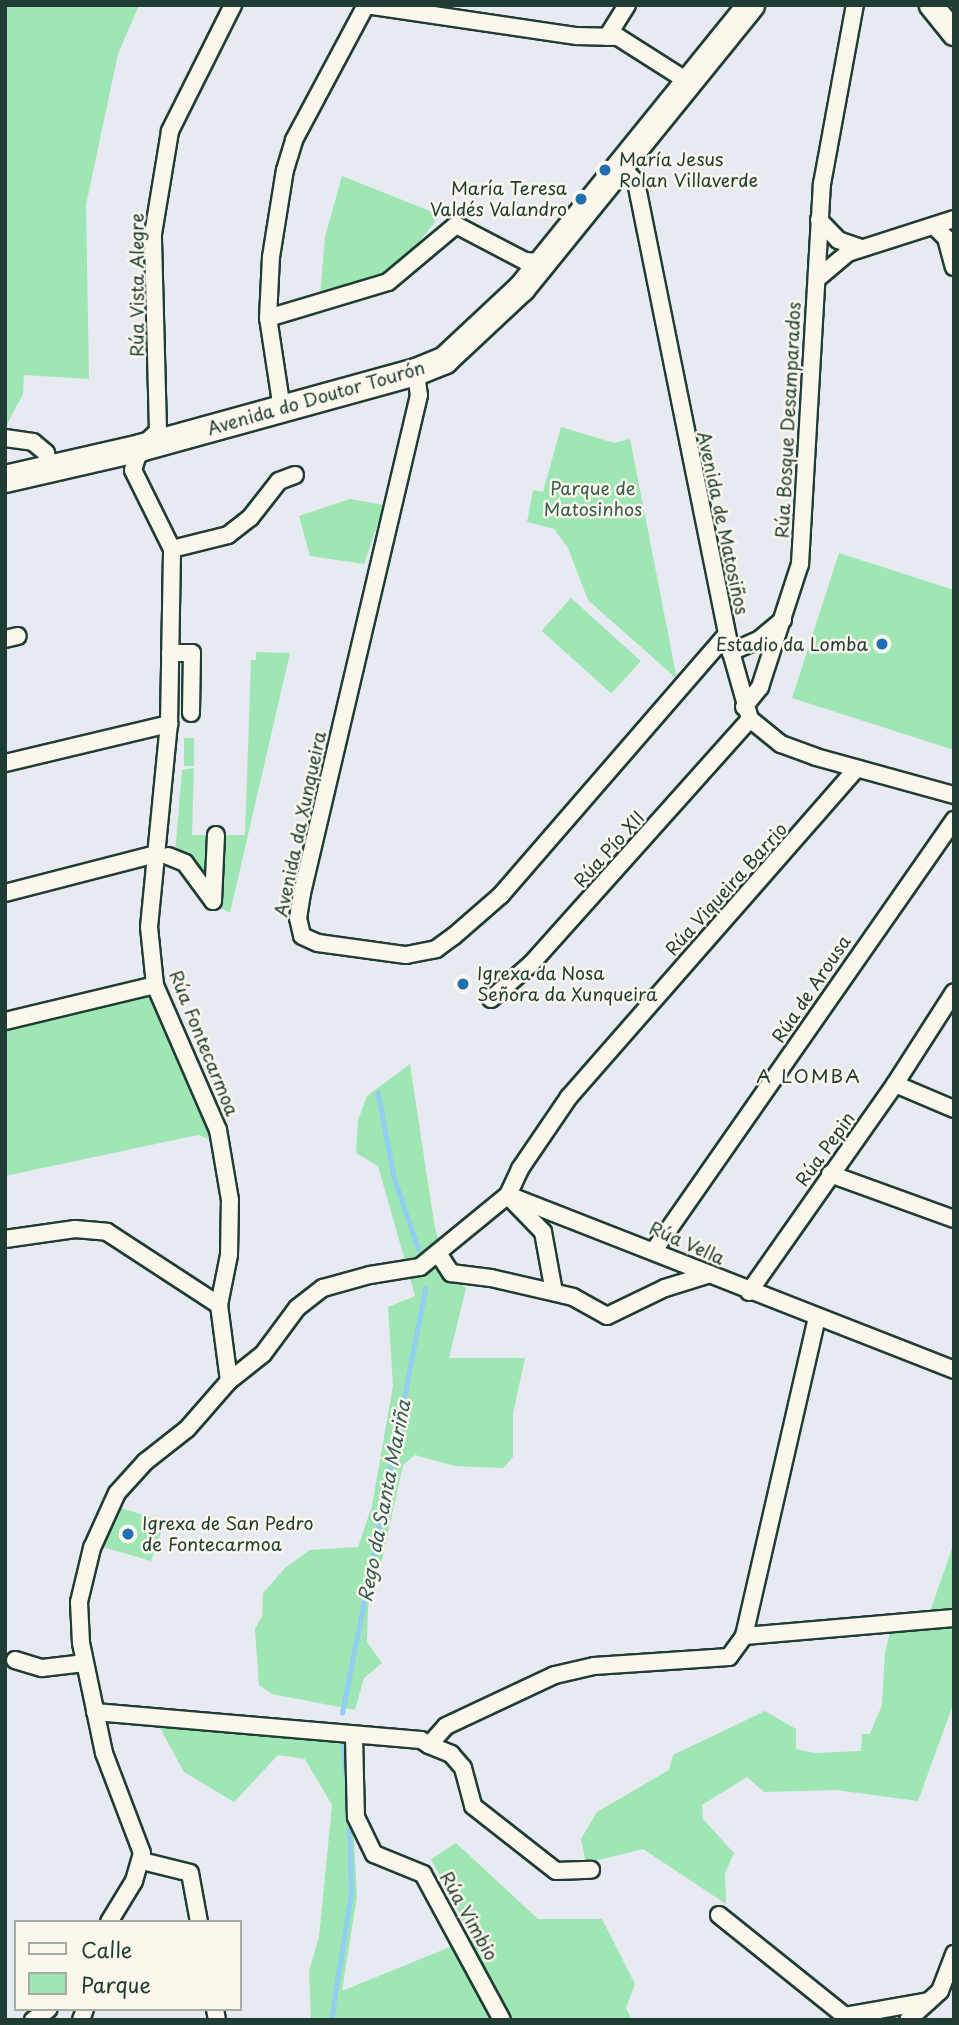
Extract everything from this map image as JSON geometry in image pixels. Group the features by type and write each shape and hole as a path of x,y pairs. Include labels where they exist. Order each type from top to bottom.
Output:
{"main road":[{"name":"Avenida do Doutor Tourón","path":"5,479 140,448 416,372 445,359 476,334 522,288 539,262 751,5"}],"street":[{"name":"Rúa Vista Alegre","path":"140,448 158,431 153,234 170,131 233,5"},
{"path":"282,409 268,318 271,257 294,140 366,5 625,39 687,81"},
{"path":"607,37 627,5"},
{"name":"Rúa Bosque Desamparados","path":"747,713 760,687 783,620 802,549 819,220 824,170 855,5"},
{"path":"931,5 954,33"},
{"name":"Avenida de Matosiños","path":"619,165 636,182 727,634 747,713"},
{"path":"818,278 838,258 861,248 936,228 954,219"},
{"path":"819,220 838,240 861,248"},
{"path":"268,318 388,282 456,225 525,261 539,262"},
{"path":"936,228 946,238 954,267"},
{"name":"Avenida da Xunqueira","path":"416,372 419,395 302,893 298,918 302,936 318,943 406,955 428,951 454,936 501,895 727,634"},
{"path":"5,438 33,442 46,453 49,467"},
{"name":"Rúa Fontecarmoa","path":"140,448 133,470 172,549 169,724 162,855 149,928 155,985 218,1130 230,1199 229,1255 219,1305 229,1381"},
{"path":"172,549 228,535 250,518 279,481 295,475"},
{"path":"731,652 760,639 783,620"},
{"path":"170,653 192,653 191,713"},
{"path":"747,713 781,744 856,769 954,795"},
{"name":"Rúa Pío XII","path":"491,999 531,964 747,713"},
{"path":"5,763 169,724"},
{"name":"Rúa Viqueira Barrio","path":"229,1381 263,1354 297,1308 323,1288 370,1275 421,1268 508,1195 520,1169 569,1097 856,769"},
{"name":"Rúa de Arousa","path":"654,1249 954,820"},
{"path":"5,893 162,855 185,863 214,901 216,835"},
{"path":"5,1021 155,985"},
{"name":"Rúa Pepin","path":"749,1293 895,1084 954,992"},
{"path":"895,1084 954,1109"},
{"path":"830,1174 954,1219"},
{"path":"508,1195 543,1232 554,1292"},
{"name":"Rúa Vella","path":"508,1195 654,1249 749,1293 954,1370"},
{"path":"5,1239 75,1229 107,1232 133,1245 219,1305"},
{"path":"438,1253 451,1273 458,1276 491,1278 573,1297 607,1316 665,1288 709,1274"},
{"path":"429,1745 446,1726 555,1675 594,1666 729,1657 744,1636 817,1318"},
{"path":"110,1920 142,1861 140,1838 104,1753 85,1663 79,1602 92,1548 117,1493 145,1462 187,1429 229,1381"},
{"path":"744,1636 954,1618"},
{"path":"15,1660 42,1668 85,1663"},
{"path":"95,1712 354,1737 421,1740 451,1754 463,1768 473,1806 556,1871 591,1870"},
{"name":"Rúa Vimbio","path":"354,1737 356,1817 374,1854 424,1874 502,2020"},
{"path":"142,1861 190,1873 199,1920"},
{"path":"719,1916 845,2016 929,2001"},
{"path":"908,2020 929,2001 948,1976 954,1954"}],"green space":[{"path":"5,5 139,5 118,54 86,205 89,379 24,375 23,394 5,428"},
{"path":"342,176 440,215 413,250 383,275 320,297 325,237"},
{"name":"Parque de Matosinhos","path":"561,427 614,443 630,439 677,679 588,600 568,548 554,529 527,522 533,490 543,492"},
{"path":"350,499 384,505 364,564 310,556 299,516"},
{"name":"Estadio da Lomba","path":"839,553 954,590 954,750 792,698"},
{"path":"571,598 641,661 611,694 542,631"},
{"path":"256,652 290,653 230,913 217,906 219,835 245,835 251,660 256,660"},
{"path":"184,738 194,738 194,766 184,766"},
{"path":"194,768 192,835 213,835 210,894 175,854 182,770"},
{"path":"155,985 221,1144 198,1135 5,1176 5,1021"},
{"path":"410,1064 435,1229 451,1273 466,1288 449,1358 525,1358 513,1413 513,1457 503,1468 455,1466 415,1455 403,1465 382,1560 372,1574 368,1608 367,1642 382,1663 364,1678 355,1710 272,1694 259,1685 255,1629 262,1616 263,1593 285,1568 310,1550 358,1547 372,1506 393,1386 388,1307 415,1296 378,1166 356,1153 358,1120 367,1096"},
{"path":"115,1506 159,1520 157,1524 163,1527 151,1561 96,1545"},
{"path":"954,1543 954,1702 918,1801 836,1790 764,1792 747,1777 702,1805 703,1819 734,1853 725,1873 726,1904 643,1849 586,1863 581,1839 597,1812 669,1770 673,1755 765,1711 796,1729 796,1749 815,1753 861,1751 862,1734 870,1734 882,1705 885,1652 892,1624 927,1620"},
{"path":"153,1715 317,1733 349,1747 357,1896 342,1991 472,1938 431,1859 456,1843 538,1919 602,1919 635,1984 626,2008 632,2020 311,2020 309,1971 319,1937 332,1805 305,1759 278,1755 234,1802 184,1772"}],"waterway":[{"name":"Rego da Santa Mariña","path":"378,1092 394,1177 418,1248"},
{"name":"Rego da Santa Mariña","path":"342,1713 425,1288"},
{"name":"Rego da Santa Mariña","path":"343,1743 348,1793"},
{"name":"Rego da Santa Mariña","path":"331,2020 351,1892 349,1816"}],"place":[{"name":"María Jesus Rolan Villaverde","path":"605,170"},
{"name":"María Teresa Valdés Valandro","path":"581,199"},
{"name":"Estadio da Lomba","path":"882,644"},
{"name":"Igrexa da Nosa Señora da Xunqueira","path":"463,984"},
{"name":"Igrexa de San Pedro de Fontecarmoa","path":"128,1534"}],"district":[{"name":"A LOMBA","path":"809,1076"}]}
